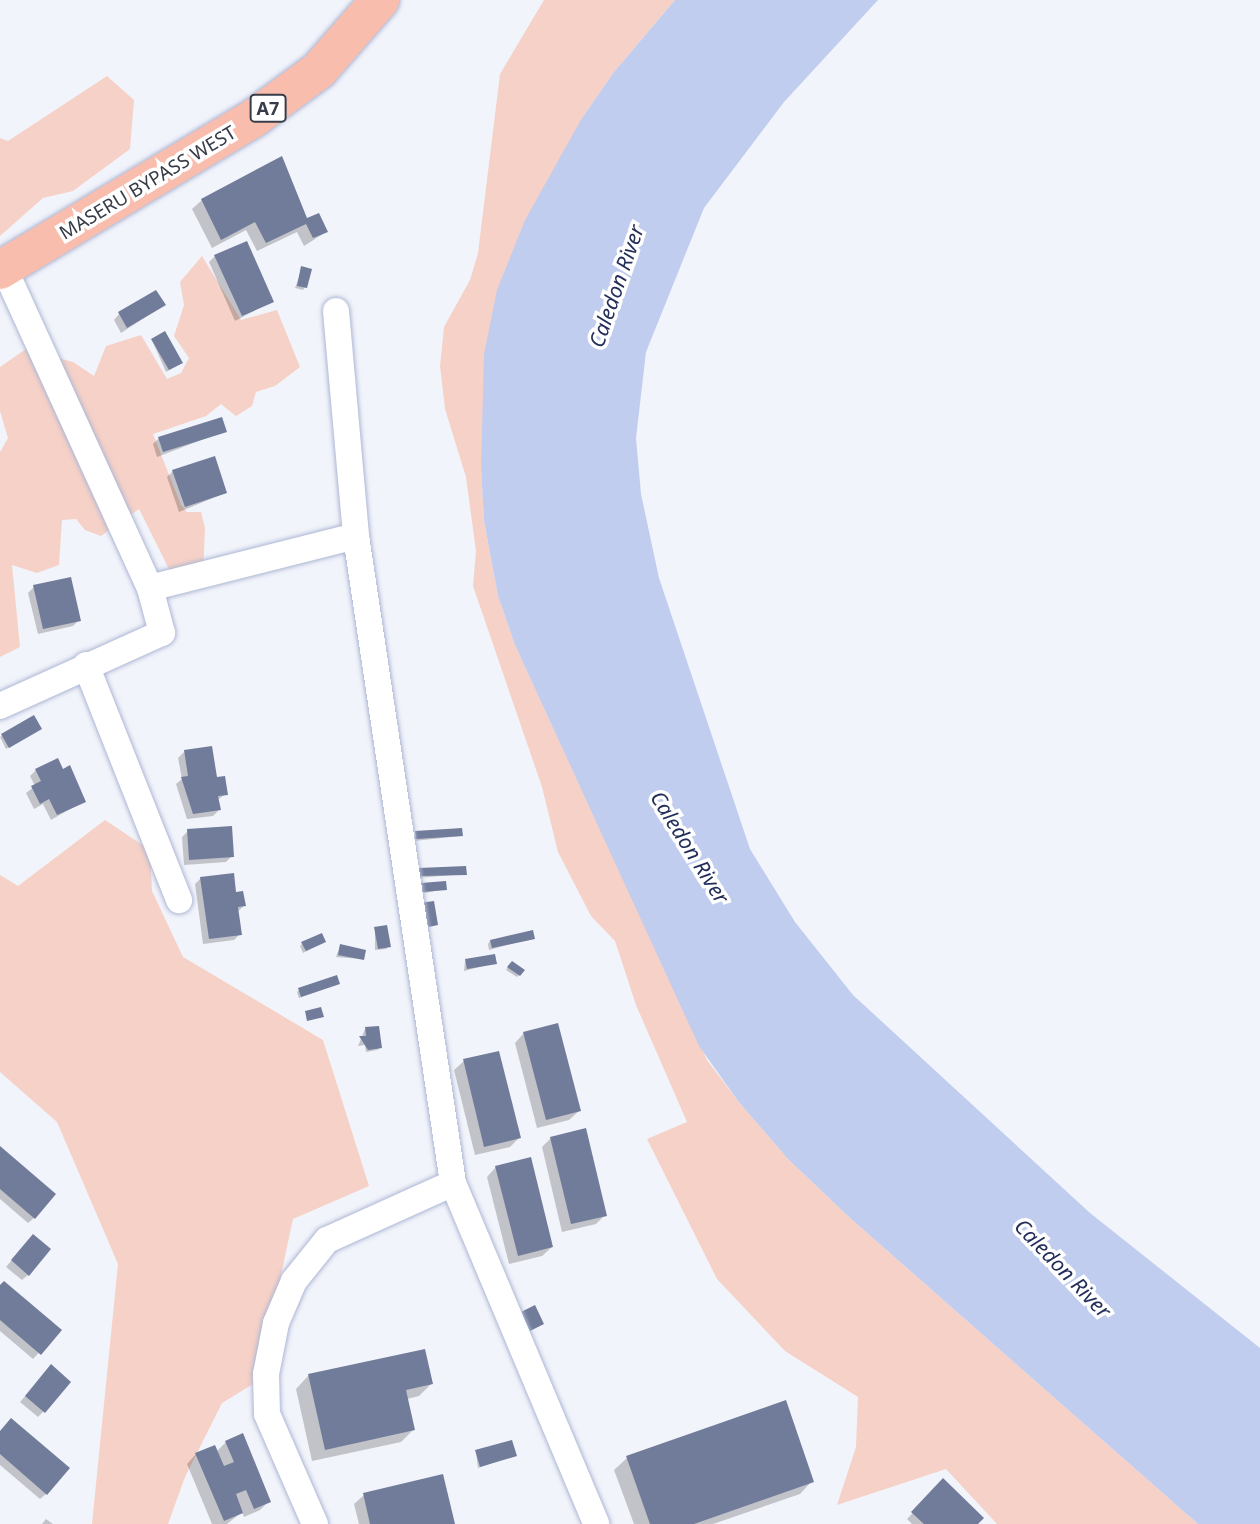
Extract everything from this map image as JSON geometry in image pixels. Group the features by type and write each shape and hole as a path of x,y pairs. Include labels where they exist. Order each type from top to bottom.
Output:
{"main road":[{"name":"MASERU BYPASS WEST","path":"2,269 254,118 319,70 380,0"}],"street":[{"path":"0,706 162,633 150,588 2,269"},
{"path":"336,311 356,537 453,1183 596,1524"},
{"path":"150,588 356,537"},
{"path":"86,665 179,900"},
{"path":"316,1524 267,1414 266,1374 276,1323 294,1281 327,1240 453,1183"}],"shaded area":[{"path":"544,0 675,0 614,72 582,118 481,467 484,521 498,596 515,645 707,1060 738,1101 788,1159 849,1217 1198,1524 997,1524 946,1469 837,1505 856,1447 858,1397 785,1351 717,1279 647,1139 687,1122 636,1005 615,941 591,916 558,852 542,787 473,586 476,551 466,477 445,409 440,366 444,327 470,280 478,253 500,74"},
{"path":"107,76 134,100 130,149 73,191 43,198 0,236 0,138 8,141"},
{"path":"202,256 241,320 277,310 300,367 275,386 256,392 252,406 236,416 221,404 206,416 153,434 181,505 187,512 201,512 205,528 203,574 177,585 139,509 101,536 85,530 76,519 62,520 59,565 37,573 12,565 20,647 0,657 0,452 8,438 0,411 0,367 26,349 73,362 94,376 106,346 141,335 167,379 181,373 189,358 174,336 184,305 180,282"},
{"path":"105,820 150,850 152,891 183,957 323,1040 369,1186 293,1219 258,1381 222,1403 185,1477 168,1524 92,1524 118,1264 57,1122 0,1072 0,875 18,886"}],"water":[{"name":"Caledon River","path":"675,0 878,0 784,102 704,208 646,352 636,438 641,494 659,578 750,849 795,922 853,995 1090,1213 1260,1348 1260,1524 1198,1524 849,1217 788,1159 738,1101 699,1046 515,645 498,596 484,521 481,467 484,354 497,290 525,220 582,118 614,72"}],"building":[{"path":"282,156 307,218 319,213 328,232 313,238 306,224 266,243 255,222 221,240 201,199"},
{"path":"247,241 274,302 242,316 214,255"},
{"path":"301,266 312,269 307,288 297,286"},
{"path":"156,290 166,305 127,328 118,312"},
{"path":"165,331 183,363 169,370 151,339"},
{"path":"222,417 227,432 163,452 158,437"},
{"path":"215,456 227,493 185,507 172,470"},
{"path":"71,577 81,621 43,629 33,585"},
{"path":"34,715 42,729 9,748 1,734"},
{"path":"212,746 217,777 225,776 228,795 218,796 221,810 193,814 181,777 188,776 184,750"},
{"path":"58,758 63,769 70,765 86,802 57,815 49,799 40,804 31,786 41,781 35,769"},
{"path":"232,826 234,857 189,860 187,829"},
{"path":"462,828 463,836 416,839 415,831"},
{"path":"466,866 467,875 419,876 419,868"},
{"path":"234,873 236,892 243,891 246,906 238,907 242,935 209,939 200,877"},
{"path":"446,881 447,890 422,892 421,883"},
{"path":"434,901 438,925 424,928 420,903"},
{"path":"387,925 391,947 378,949 374,927"},
{"path":"533,930 535,939 492,948 490,940"},
{"path":"322,933 326,942 306,951 301,942"},
{"path":"340,944 366,950 364,960 338,955"},
{"path":"495,954 497,964 467,969 465,959"},
{"path":"512,961 525,970 520,976 507,967"},
{"path":"337,975 340,984 301,997 298,988"},
{"path":"321,1007 324,1017 307,1021 305,1011"},
{"path":"558,1023 581,1111 546,1120 523,1032"},
{"path":"379,1026 382,1048 368,1050 359,1036 366,1036 365,1027"},
{"path":"499,1051 521,1138 484,1147 463,1059"},
{"path":"586,1128 607,1216 571,1224 550,1137"},
{"path":"0,1146 56,1194 35,1219 0,1189"},
{"path":"531,1157 553,1247 518,1256 495,1166"},
{"path":"33,1234 51,1249 29,1276 11,1260"},
{"path":"4,1281 62,1330 41,1355 0,1320 0,1285"},
{"path":"535,1305 544,1324 530,1331 521,1312"},
{"path":"425,1349 433,1384 406,1390 415,1430 325,1450 308,1374"},
{"path":"51,1364 71,1382 45,1413 25,1396"},
{"path":"786,1400 814,1482 694,1524 650,1524 626,1456"},
{"path":"11,1418 70,1468 47,1495 0,1454 0,1431"},
{"path":"243,1433 271,1502 254,1509 246,1490 236,1494 243,1513 224,1521 195,1453 215,1445 224,1466 234,1462 225,1441"},
{"path":"512,1440 517,1456 480,1467 475,1450"},
{"path":"443,1474 455,1524 370,1524 363,1493"},
{"path":"943,1478 984,1518 978,1524 924,1524 911,1512"}]}
